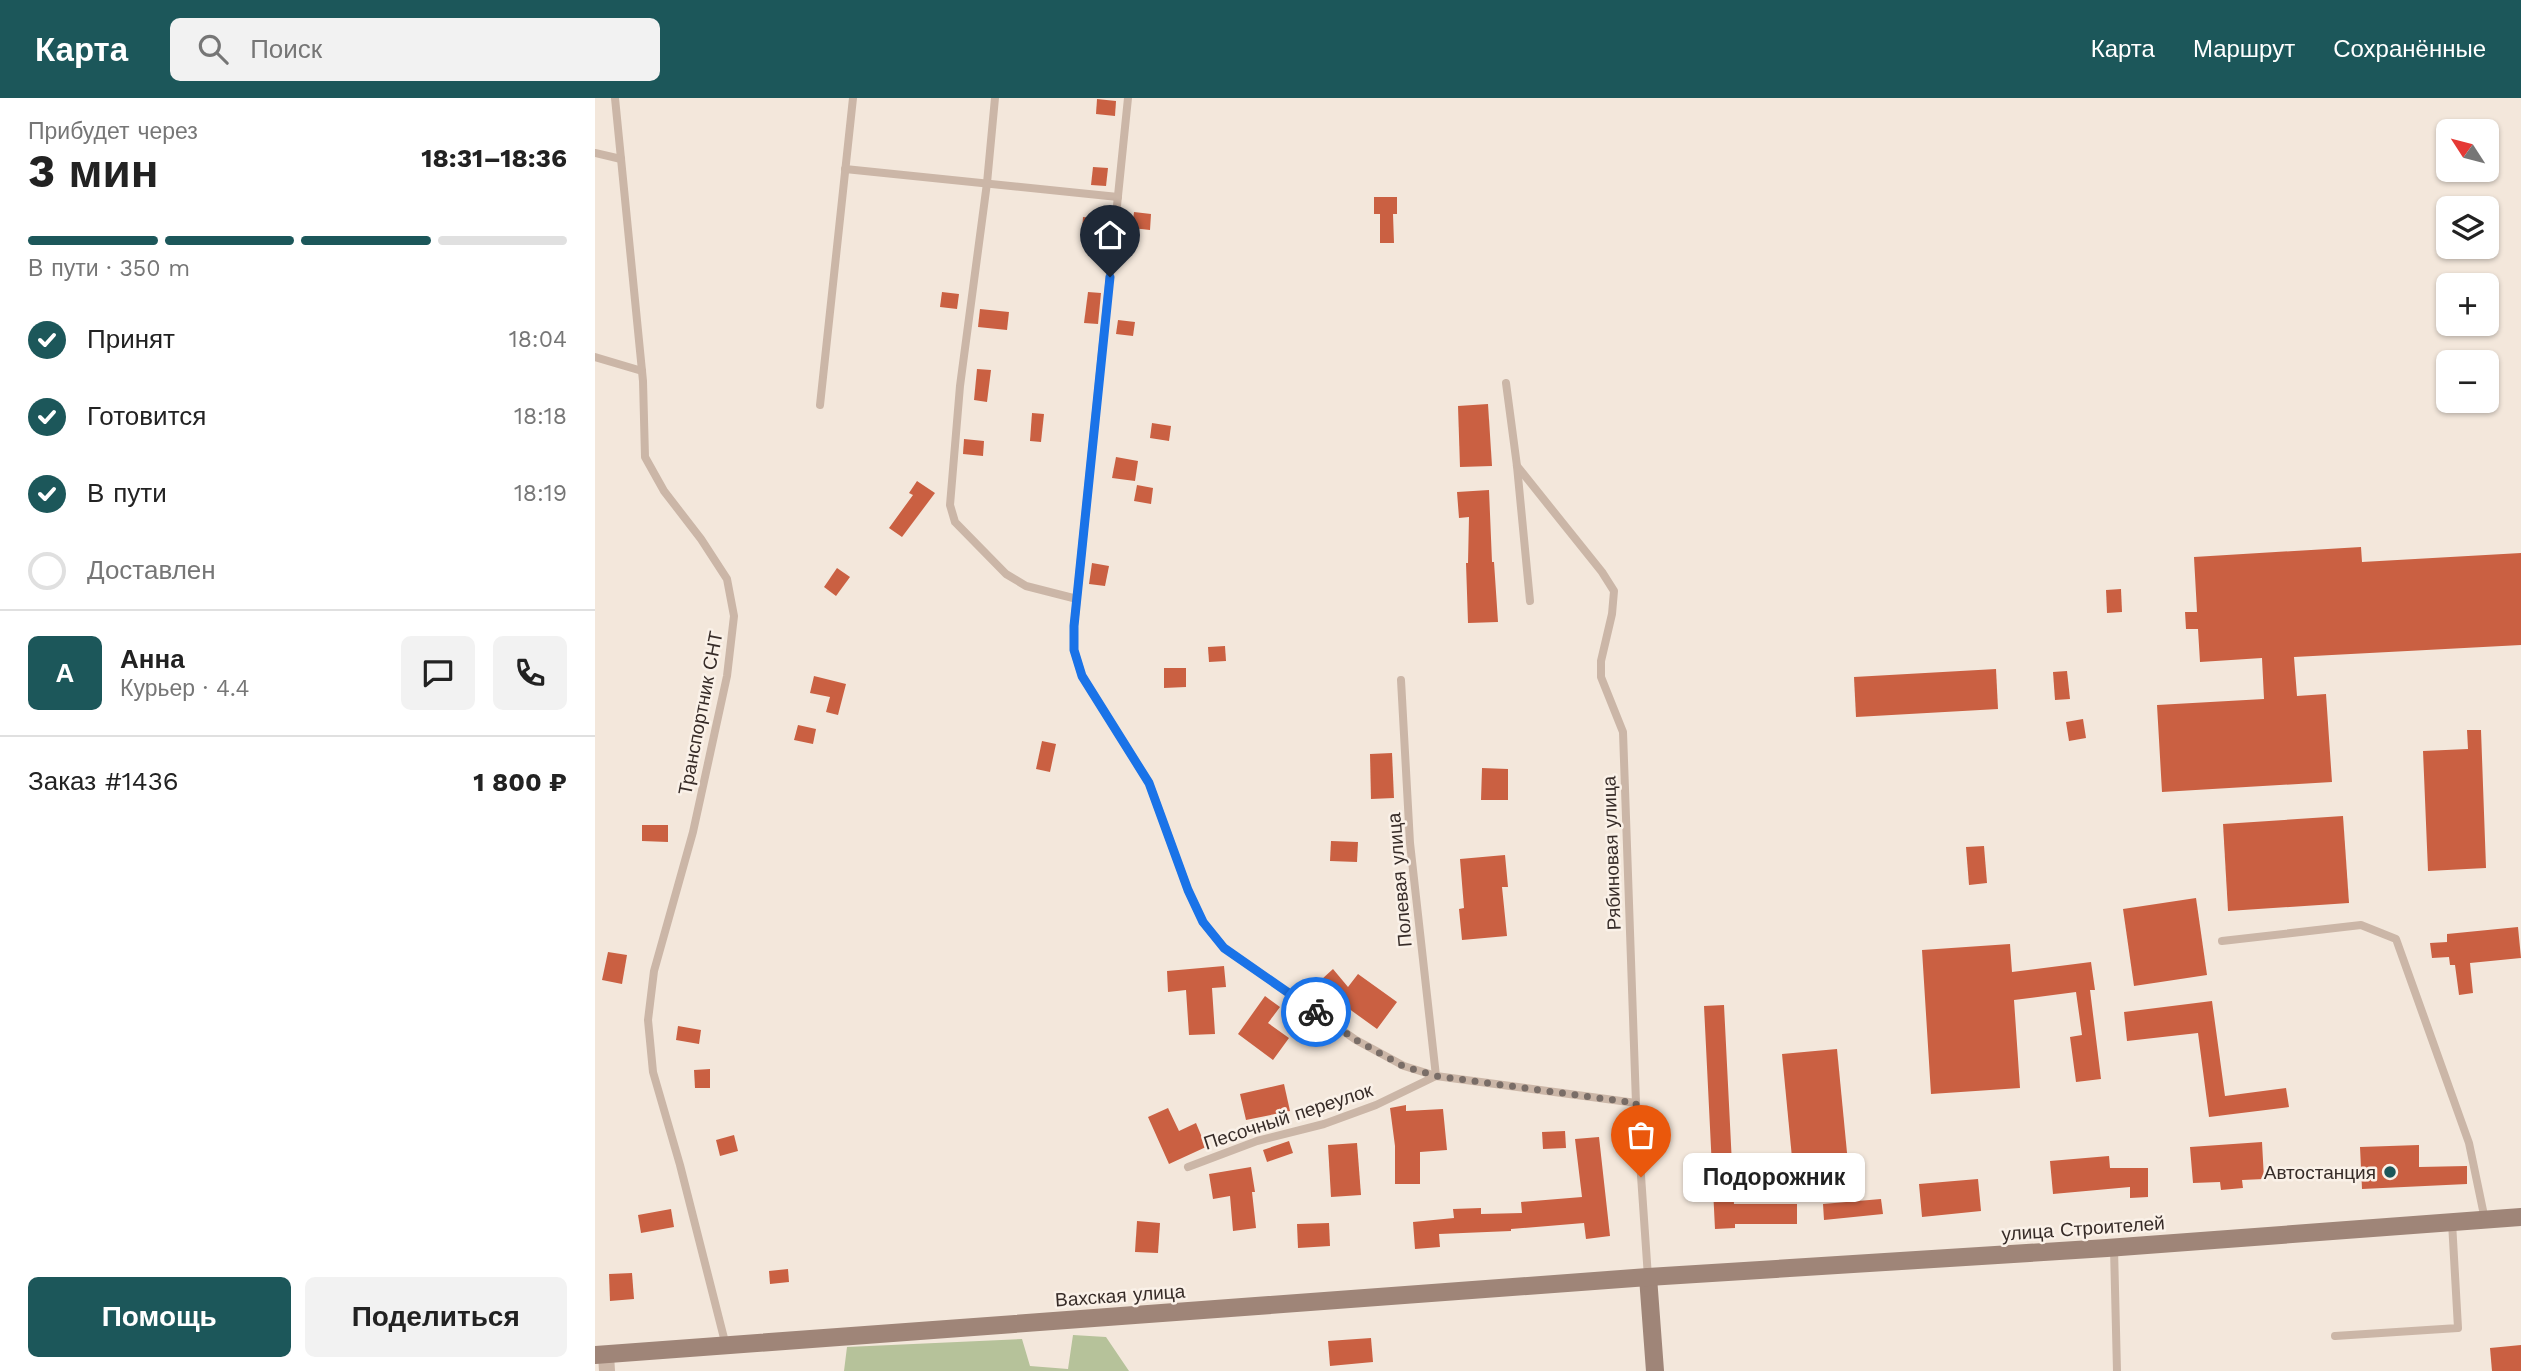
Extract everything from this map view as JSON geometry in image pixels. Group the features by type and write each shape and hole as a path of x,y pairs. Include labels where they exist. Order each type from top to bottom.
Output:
{"street":[{"name":"улица Строителей","path":"1648,1277 2114,1248 2521,1217"},
{"name":"Вахская улица","path":"603,1360 726,1346 1648,1277"},
{"path":"1648,1277 1655,1371"}],"lane":[{"name":"Транспортник СНТ","path":"615,98 642,371 645,457 664,491 701,539 727,579 734,616 721,702 692,832 654,971 648,1020 653,1072 680,1165 726,1346"},
{"path":"820,405 853,98"},
{"path":"995,98 987,183 960,386 950,505 955,522 1006,574 1026,586 1077,599"},
{"path":"1128,98 1074,650 1082,676 1149,783 1188,890 1203,922 1224,948 1356,1040 1403,1066 1436,1076 1636,1103"},
{"path":"595,153 621,159"},
{"path":"845,169 1118,197"},
{"path":"595,357 642,371"},
{"path":"1506,383 1531,601"},
{"name":"Рябиновая улица","path":"1517,466 1602,572 1614,591 1612,614 1601,661 1601,677 1623,732 1636,1103 1648,1277"},
{"name":"Полевая улица","path":"1401,680 1410,843 1436,1076"},
{"path":"2222,941 2361,926 2396,939 2469,1143 2485,1220"},
{"name":"Песочный переулок","path":"1188,1167 1257,1141 1324,1124 1376,1105 1436,1076"},
{"path":"2335,1336 2458,1328 2452,1222"},
{"path":"2114,1248 2117,1371"}],"green space":[{"path":"1073,1335 1106,1337 1129,1371 844,1371 847,1347 1022,1339 1030,1366 1068,1369"}],"building":[{"path":"1097,99 1116,101 1115,116 1096,114"},
{"path":"1093,167 1108,168 1106,186 1091,185"},
{"path":"1374,197 1397,197 1397,214 1393,214 1394,243 1380,243 1380,214 1374,214"},
{"path":"1134,212 1151,214 1150,230 1132,228"},
{"path":"1083,217 1104,219 1102,234 1082,231"},
{"path":"942,292 959,294 957,309 940,307"},
{"path":"1088,292 1101,293 1098,324 1084,323"},
{"path":"980,309 1009,312 1007,330 978,327"},
{"path":"1118,320 1135,322 1133,336 1116,334"},
{"path":"977,369 991,370 987,402 974,400"},
{"path":"1488,404 1492,466 1460,467 1458,406"},
{"path":"1032,413 1044,414 1041,442 1030,441"},
{"path":"1152,423 1171,426 1169,441 1150,438"},
{"path":"964,439 984,441 983,456 963,454"},
{"path":"1116,457 1138,461 1135,481 1112,478"},
{"path":"917,481 935,493 902,537 889,528 913,495 909,493"},
{"path":"1137,485 1153,488 1151,504 1134,501"},
{"path":"1489,490 1498,622 1468,623 1466,563 1469,517 1459,518 1457,492"},
{"path":"2361,547 2362,562 2521,553 2521,645 2294,657 2297,696 2326,694 2332,782 2162,792 2157,705 2264,699 2262,658 2200,662 2198,629 2186,629 2185,612 2197,612 2194,557"},
{"path":"1092,563 1109,566 1105,586 1089,584"},
{"path":"837,568 850,577 836,596 824,587"},
{"path":"2121,589 2122,612 2107,613 2106,590"},
{"path":"1225,646 1226,661 1209,662 1208,647"},
{"path":"1164,668 1186,668 1186,687 1164,688"},
{"path":"1996,669 1998,709 1856,717 1854,677"},
{"path":"2067,671 2070,699 2055,700 2053,672"},
{"path":"814,676 846,684 838,715 826,712 830,697 810,693"},
{"path":"2083,719 2086,738 2069,741 2066,722"},
{"path":"798,725 816,729 813,744 794,740"},
{"path":"2467,730 2481,730 2486,868 2428,871 2423,751 2468,749"},
{"path":"1042,741 1056,744 1050,772 1036,769"},
{"path":"1392,753 1394,798 1371,799 1370,754"},
{"path":"1482,768 1508,769 1508,800 1481,800"},
{"path":"2343,816 2349,903 2228,911 2223,824"},
{"path":"642,825 668,825 668,842 642,841"},
{"path":"1331,841 1358,842 1357,862 1330,861"},
{"path":"1984,846 1987,883 1969,885 1966,847"},
{"path":"1505,855 1508,887 1502,887 1507,936 1462,940 1459,909 1464,908 1460,859"},
{"path":"2196,898 2207,975 2134,986 2123,909"},
{"path":"2518,927 2521,958 2470,963 2473,993 2459,995 2455,965 2450,965 2449,957 2432,958 2430,943 2447,942 2447,934"},
{"path":"2010,944 2012,972 2091,962 2095,990 2090,990 2101,1079 2076,1082 2070,1037 2082,1035 2076,992 2014,1000 2020,1088 1931,1094 1922,950"},
{"path":"608,952 627,955 622,984 602,980"},
{"path":"1224,966 1226,987 1212,988 1215,1034 1189,1035 1186,990 1168,992 1167,971"},
{"path":"1333,969 1348,987 1358,974 1397,1002 1377,1029 1334,998 1324,1006 1310,990"},
{"path":"1265,996 1280,1007 1268,1023 1289,1038 1273,1060 1238,1034"},
{"path":"2212,1001 2225,1096 2286,1088 2289,1107 2209,1117 2198,1033 2127,1041 2124,1012"},
{"path":"1724,1005 1734,1204 1797,1204 1797,1224 1735,1224 1735,1228 1715,1229 1704,1006"},
{"path":"678,1026 701,1030 699,1044 676,1040"},
{"path":"1837,1049 1848,1163 1793,1168 1782,1054"},
{"path":"710,1069 710,1088 695,1088 694,1070"},
{"path":"1284,1084 1290,1111 1246,1120 1240,1094"},
{"path":"1406,1105 1406,1111 1443,1109 1447,1150 1420,1152 1420,1184 1395,1184 1395,1146 1390,1108"},
{"path":"1168,1108 1179,1131 1196,1123 1206,1147 1169,1164 1148,1117"},
{"path":"1565,1131 1566,1148 1543,1149 1542,1132"},
{"path":"734,1135 738,1151 720,1156 716,1140"},
{"path":"1599,1137 1610,1236 1586,1239 1584,1223 1511,1231 1439,1234 1440,1247 1415,1249 1413,1222 1454,1218 1453,1209 1481,1208 1481,1214 1522,1213 1521,1202 1582,1197 1575,1139"},
{"path":"1289,1141 1293,1153 1267,1162 1263,1150"},
{"path":"2262,1142 2264,1179 2242,1180 2243,1188 2221,1190 2220,1182 2193,1183 2190,1147"},
{"path":"1357,1143 1361,1195 1331,1197 1328,1145"},
{"path":"2419,1145 2419,1167 2467,1166 2467,1184 2362,1189 2360,1147"},
{"path":"2109,1156 2110,1168 2148,1168 2148,1197 2130,1198 2130,1187 2053,1194 2050,1161"},
{"path":"1251,1167 1256,1228 1233,1231 1230,1196 1213,1199 1209,1174"},
{"path":"1978,1179 1981,1211 1922,1217 1919,1184"},
{"path":"1881,1199 1883,1214 1824,1220 1823,1204"},
{"path":"671,1209 674,1227 641,1233 638,1215"},
{"path":"1137,1221 1160,1223 1158,1253 1135,1252"},
{"path":"1329,1223 1330,1246 1298,1248 1297,1224"},
{"path":"788,1269 789,1282 770,1284 769,1271"},
{"path":"632,1273 634,1299 610,1301 609,1274"},
{"path":"1371,1338 1373,1362 1330,1366 1328,1341"},
{"path":"2521,1345 2521,1371 2492,1371 2490,1348"}],"way so far":[{"path":"1316,1012 1356,1040 1403,1066 1436,1076 1636,1103 1641,1177"}],"place":[{"name":"Автостанция","path":"2390,1172"},
{"name":"Подорожник","path":"1641,1177"}],"route":[{"path":"1110,277 1074,626 1074,650 1082,676 1149,783 1188,890 1203,922 1224,948 1316,1012"}]}
